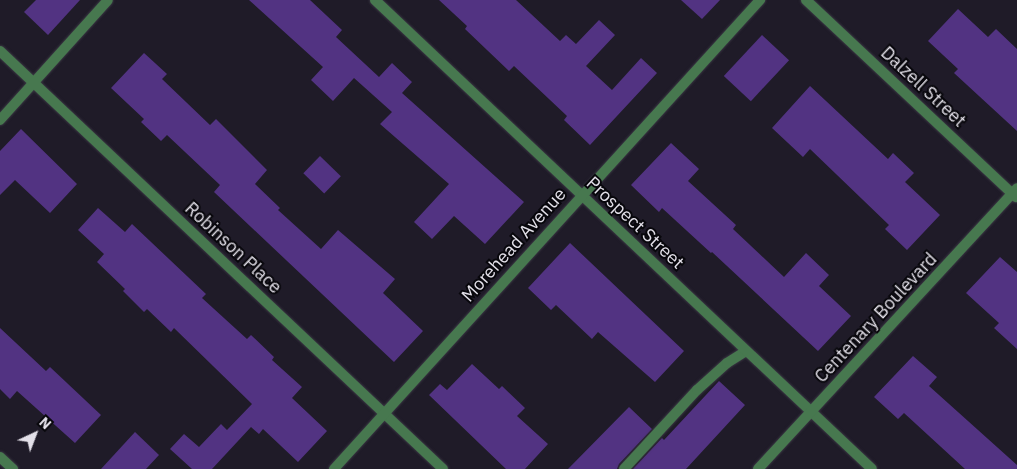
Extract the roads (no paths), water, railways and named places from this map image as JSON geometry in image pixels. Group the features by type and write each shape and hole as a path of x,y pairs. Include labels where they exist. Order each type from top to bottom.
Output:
{"street":[{"path":"0,120 35,84 108,0"},
{"name":"Prospect Street","path":"375,0 872,469"},
{"name":"Morehead Avenue","path":"334,469 760,0"},
{"name":"Dalzell Street","path":"806,0 1015,193"},
{"name":"Robinson Place","path":"0,51 443,469"},
{"name":"Centenary Boulevard","path":"758,469 1015,193"},
{"path":"624,469 698,390 727,363 746,350"},
{"path":"0,457 13,469"}]}
